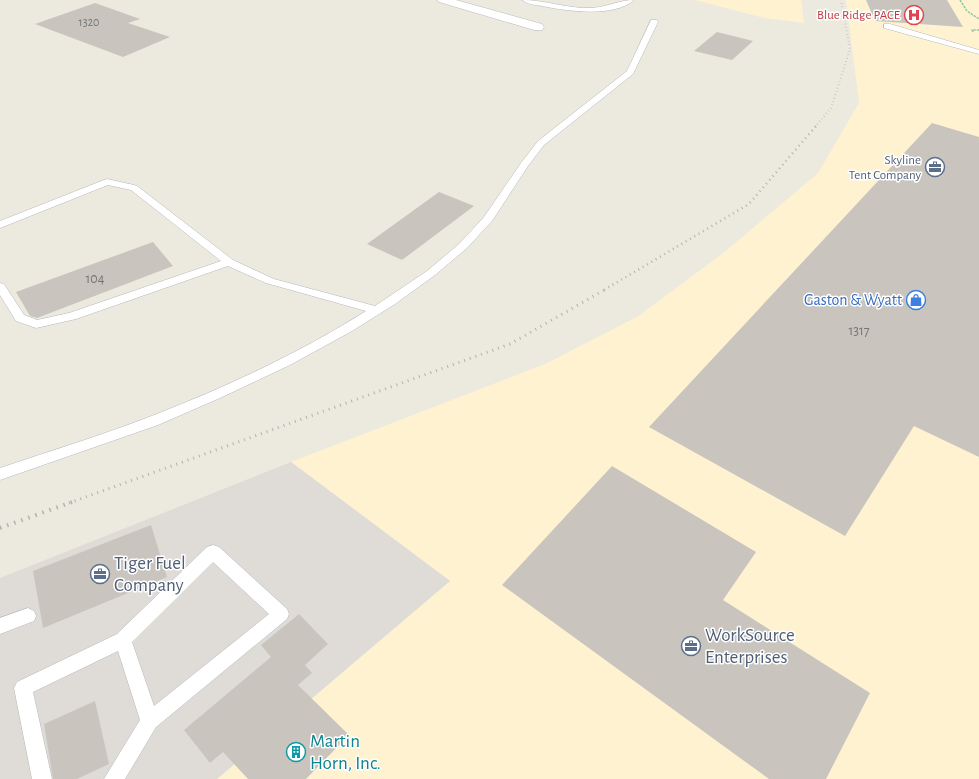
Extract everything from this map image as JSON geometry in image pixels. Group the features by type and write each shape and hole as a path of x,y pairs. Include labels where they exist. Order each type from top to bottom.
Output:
{"street":[{"path":"443,0 538,27"}],"lane":[{"path":"525,0 572,10 606,8 630,0"},
{"path":"0,474 153,421 215,395 286,362 348,328 431,273 463,246 488,219 524,165 541,143 562,124 600,97 630,72 654,22"},
{"path":"887,26 979,52"},
{"path":"0,225 107,182 134,188 229,262 270,281 376,310"},
{"path":"0,286 20,318 36,324 72,316 229,262"},
{"path":"42,779 23,688 123,640 213,552 280,614 150,721 114,779"},
{"path":"0,626 28,616"},
{"path":"123,640 150,721"}],"path":[{"path":"960,0 967,11 979,20"}],"shaded area":[{"path":"695,0 801,0 804,23 764,18"},
{"path":"846,0 979,0 979,779 217,779 450,581 291,462 545,364 637,317 726,251 818,173 859,103"},
{"path":"291,462 450,581 217,779 0,779 0,578"}],"building":[{"name":"Blue Ridge PACE","path":"866,0 947,0 963,27 875,21"},
{"path":"95,3 140,19 128,23 170,37 123,57 35,24"},
{"path":"717,32 753,41 732,60 694,51"},
{"path":"932,123 979,137 979,457 914,426 845,536 649,427"},
{"path":"439,192 474,206 402,260 367,244"},
{"path":"153,242 173,266 37,318 30,316 16,292"},
{"name":"WorkSource Enterprises","path":"612,466 756,552 723,600 870,693 826,779 769,779 502,585"},
{"name":"Tiger Fuel Company","path":"151,525 167,577 43,628 33,571"},
{"path":"299,614 328,644 305,665 312,673 298,685 349,735 306,779 248,779 223,752 210,763 184,730 271,657 261,645"},
{"path":"95,701 109,764 77,779 53,779 44,724"}],"railway":[{"path":"815,127 831,108 850,49 841,0"},
{"path":"604,290 749,204 816,126"},
{"path":"69,503 510,344 606,289"},
{"path":"0,528 72,502"}],"place":[{"name":"Blue Ridge PACE","path":"914,15"},
{"name":"Skyline Tent Company","path":"935,167"},
{"name":"Gaston & Wyatt","path":"916,300"},
{"name":"Tiger Fuel Company","path":"100,574"},
{"name":"WorkSource Enterprises","path":"691,646"},
{"name":"Martin Horn, Inc.","path":"296,752"}]}
